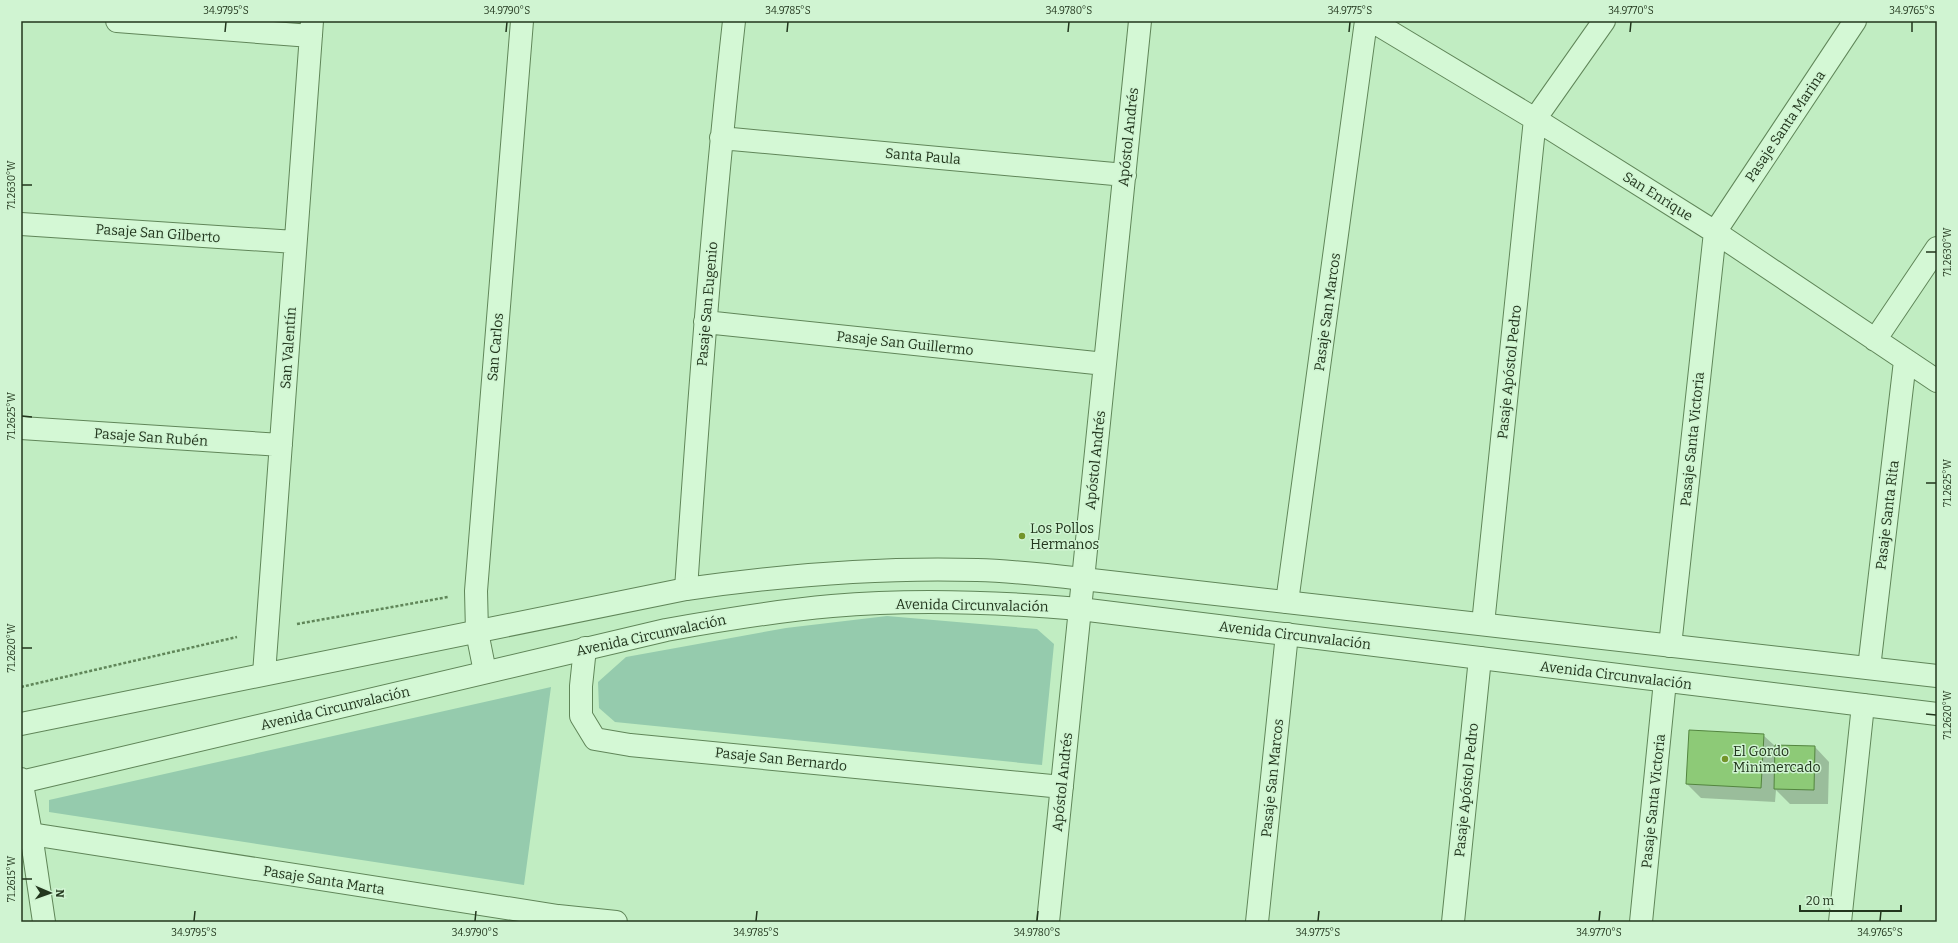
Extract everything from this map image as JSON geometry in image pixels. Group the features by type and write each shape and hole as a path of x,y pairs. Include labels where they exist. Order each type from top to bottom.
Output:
{"street":[{"path":"117,21 312,28"},
{"name":"San Carlos","path":"484,672 478,632 476,591 522,21"},
{"name":"Pasaje San Eugenio","path":"686,589 705,322 721,138 734,21"},
{"name":"Apóstol Andrés","path":"1048,922 1140,21"},
{"name":"Pasaje San Marcos","path":"1287,602 1366,21"},
{"name":"San Enrique","path":"1372,21 1715,232 1876,340 1904,361 1937,381"},
{"path":"1535,120 1604,21"},
{"name":"Pasaje Santa Marina","path":"1715,232 1855,21"},
{"name":"San Valentín","path":"264,674 312,28"},
{"name":"Pasaje Apóstol Pedro","path":"1483,624 1535,120"},
{"name":"Santa Paula","path":"721,138 1125,174"},
{"name":"Pasaje San Gilberto","path":"21,224 296,242"},
{"name":"Pasaje Santa Victoria","path":"1670,646 1715,232"},
{"path":"1876,340 1937,248"},
{"name":"Pasaje San Guillermo","path":"705,322 1105,364"},
{"name":"Pasaje Santa Rita","path":"1869,668 1904,361"},
{"name":"Pasaje San Rubén","path":"21,428 280,445"},
{"path":"21,724 686,589 776,576 912,569 979,570 1083,579 1937,676"},
{"name":"Avenida Circunvalación","path":"21,781 666,630 749,615 832,606 916,602 980,602 1080,609 1937,714"},
{"name":"Pasaje San Marcos","path":"1257,922 1287,634"},
{"name":"Pasaje San Bernardo","path":"585,648 581,686 581,716 595,738 630,745 1062,787"},
{"name":"Pasaje Apóstol Pedro","path":"1453,922 1480,658"},
{"name":"Pasaje Santa Victoria","path":"1641,922 1665,681"},
{"path":"1840,922 1863,705"},
{"path":"21,781 31,834 44,922"},
{"name":"Pasaje Santa Marta","path":"31,834 558,916 616,922"}],"green space":[{"path":"887,616 1037,629 1054,644 1042,765 615,722 599,708 598,682 626,657 786,628"},
{"path":"551,687 524,885 49,812 49,800"}],"building":[{"name":"El Gordo Minimercado","path":"1689,730 1764,734 1761,788 1686,784"},
{"path":"1775,745 1815,746 1814,790 1774,789"}],"place":[{"name":"Los Pollos Hermanos","path":"1022,536"},
{"name":"El Gordo Minimercado","path":"1725,759"}]}
